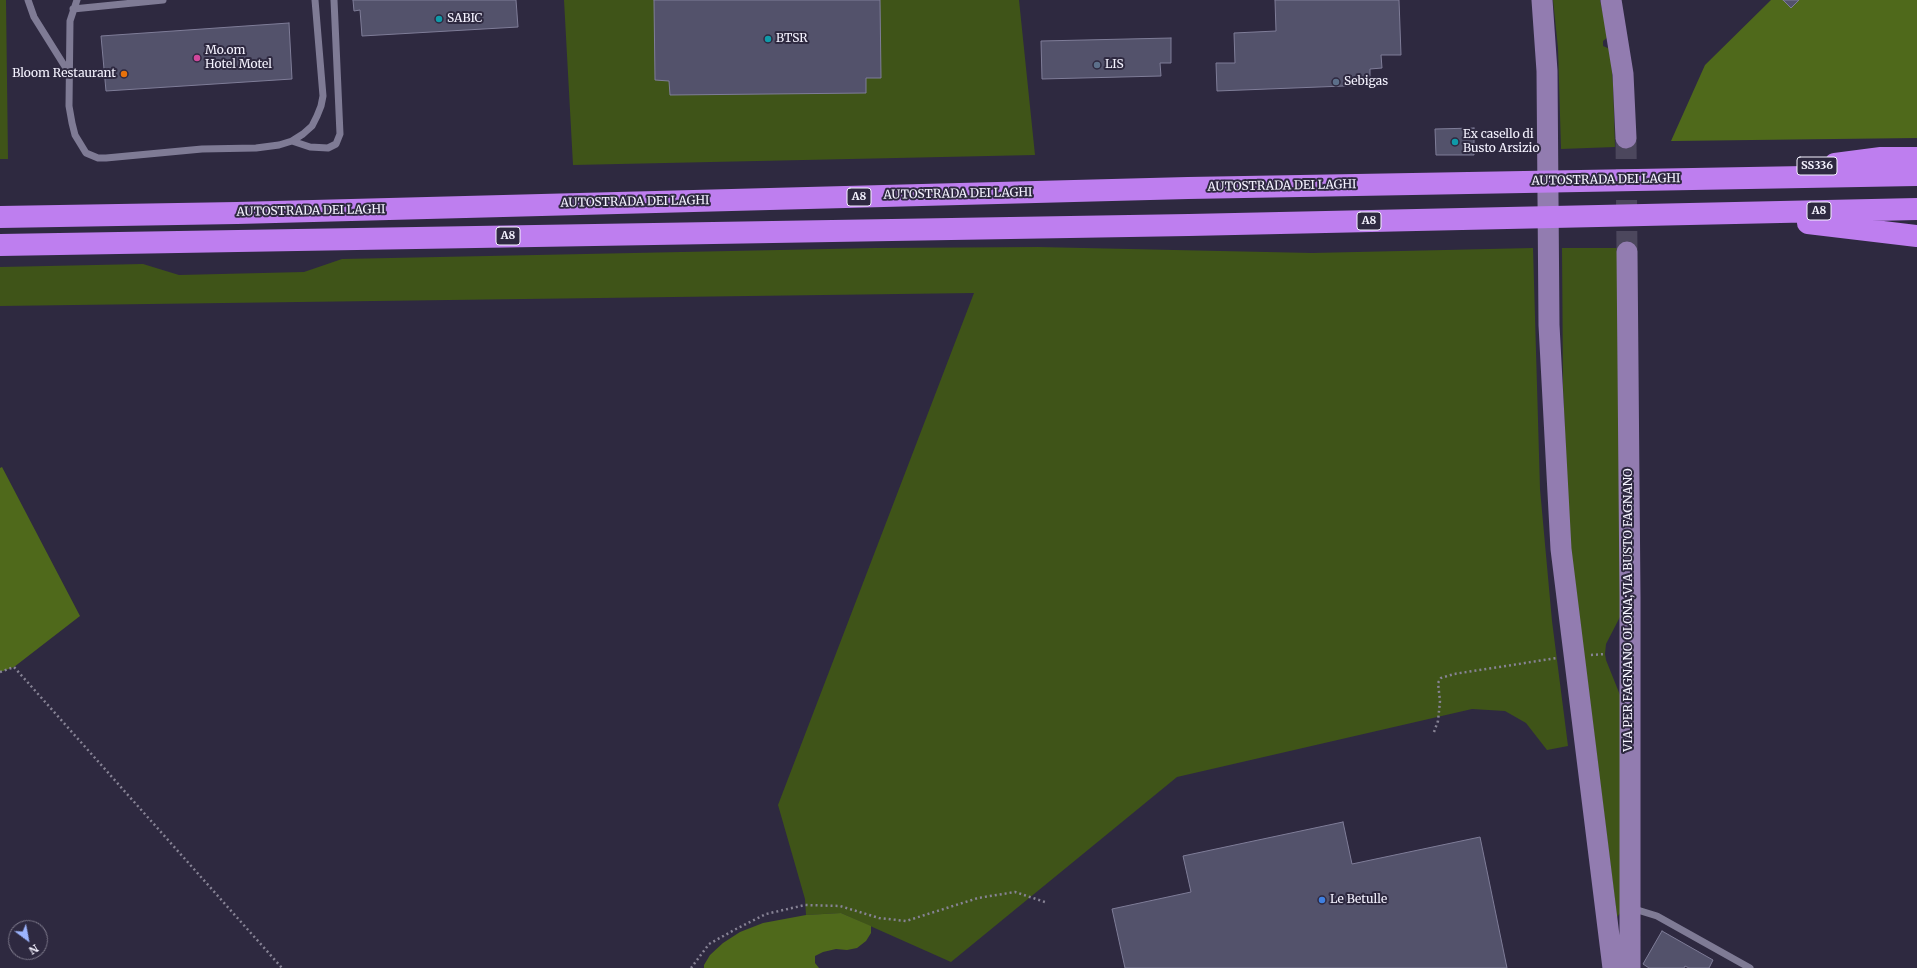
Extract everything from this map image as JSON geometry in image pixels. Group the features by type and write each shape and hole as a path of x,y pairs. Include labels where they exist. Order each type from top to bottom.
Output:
{"highway":[{"name":"SS336","path":"1718,178 1881,158 1917,158"},
{"name":"AUTOSTRADA DEI LAGHI","path":"0,217 237,213 1188,188 1917,175"},
{"name":"A8","path":"0,245 1181,225 1917,209"},
{"path":"1721,214 1917,236"}],"main road":[{"path":"1542,0 1547,71 1550,325 1561,549 1613,968"},
{"path":"1611,0 1622,74 1626,138"},
{"name":"VIA PER FAGNANO OLONA;VIA BUSTO FAGNANO","path":"1627,252 1630,597 1630,968"}],"lane":[{"path":"28,0 34,17 69,73"},
{"path":"77,0 70,20 69,106 75,135 86,152 91,156 106,158 202,148 256,148 279,145 292,141 303,134 312,126 321,106 322,79 315,0"},
{"path":"73,9 170,0"},
{"path":"292,141 310,147 328,148 336,144 340,134 334,0"},
{"path":"1630,908 1642,910 1657,916 1750,968"}],"path":[{"path":"1584,655 1605,654"},
{"path":"1434,732 1438,721 1440,701 1438,684 1441,678 1454,674 1557,658"},
{"path":"0,672 14,667 282,968"},
{"path":"691,968 709,944 736,929 766,914 805,905 840,906 879,918 906,921 978,898 1015,892 1045,902"}],"green space":[{"path":"0,0 6,0 8,159 0,159"},
{"path":"564,0 1019,0 1035,155 573,165"},
{"path":"1553,0 1600,0 1608,37 1603,41 1603,46 1610,49 1613,84 1615,147 1561,149 1558,48"},
{"path":"1771,0 1783,0 1791,8 1799,0 1917,0 1917,138 1671,141 1705,65"},
{"path":"1038,247 1312,253 1533,248 1540,489 1552,621 1568,746 1547,750 1526,723 1505,711 1472,709 1177,777 951,962 841,913 806,915 805,899 778,805 974,293 0,306 0,267 143,264 179,275 304,272 342,259 876,248"},
{"path":"1562,248 1618,248 1622,613 1606,644 1605,654 1622,700 1621,912 1617,917 1569,534 1563,386"},
{"path":"2,467 80,616 14,667 0,672 0,468"},
{"path":"841,913 871,926 871,933 866,941 857,948 847,950 836,949 823,952 815,956 815,963 819,968 704,968 704,965 710,955 723,943 740,932 763,923 806,915"}],"building":[{"name":"SABIC","path":"353,0 516,0 518,27 362,36 360,10 354,11"},
{"name":"BTSR","path":"654,0 880,0 881,78 866,78 866,93 670,95 669,81 655,80"},
{"path":"1275,0 1399,0 1401,55 1381,55 1382,68 1370,69 1370,85 1217,91 1216,63 1235,63 1234,33 1276,31"},
{"path":"1783,0 1799,0 1791,8"},
{"name":"Mo.om Hotel Motel","path":"289,23 292,79 106,91 101,36"},
{"path":"1171,38 1171,63 1160,63 1161,76 1042,79 1041,41"},
{"name":"Ex casello di Busto Arsizio","path":"1474,128 1474,155 1436,155 1435,129"},
{"name":"Le Betulle","path":"1343,822 1352,864 1480,837 1507,968 1125,968 1112,909 1191,892 1183,856"},
{"path":"1662,931 1713,960 1709,968 1689,968 1685,966 1684,968 1649,968 1643,964"}],"tunnel":[{"path":"1626,138 1627,252"}],"place":[{"name":"SABIC","path":"439,19"},
{"name":"BTSR","path":"768,39"},
{"name":"Mo.om Hotel Motel","path":"197,58"},
{"name":"LIS","path":"1097,65"},
{"name":"Bloom Restaurant","path":"124,74"},
{"name":"Sebigas","path":"1336,82"},
{"name":"Ex casello di Busto Arsizio","path":"1455,142"},
{"name":"Le Betulle","path":"1322,900"}]}
